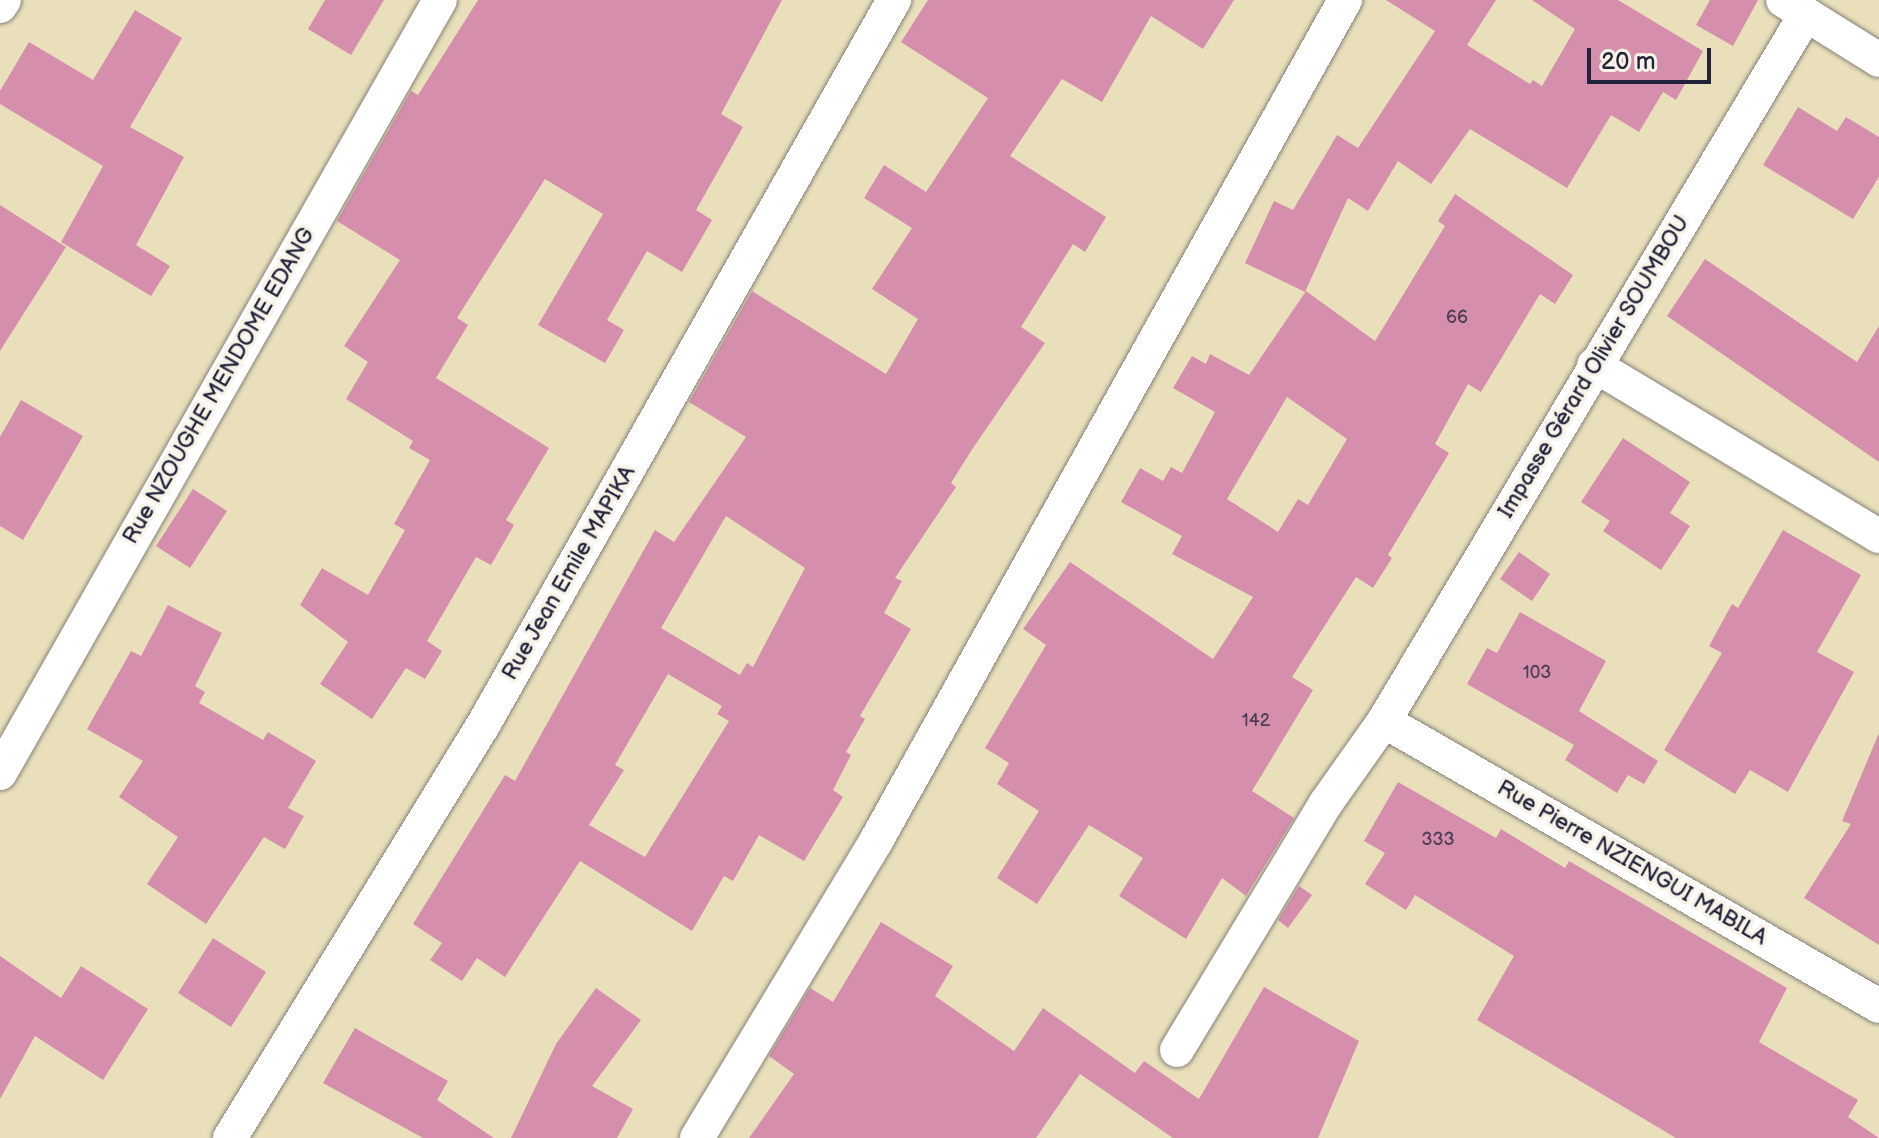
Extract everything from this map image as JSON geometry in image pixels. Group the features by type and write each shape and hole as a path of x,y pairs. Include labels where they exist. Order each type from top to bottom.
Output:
{"street":[{"path":"0,6 4,0"},
{"name":"Rue NZOUGHE MENDOME EDANG","path":"0,773 440,0"},
{"name":"Rue Jean Emile MAPIKA","path":"230,1138 482,727 894,0"},
{"path":"697,1138 876,841 1345,0"},
{"path":"1795,7 1879,60"},
{"name":"Impasse Gérard Olivier SOUMBOU","path":"1177,1050 1326,803 1384,721 1594,365 1795,7"},
{"path":"1594,365 1879,536"},
{"name":"Rue Pierre NZIENGUI MABILA","path":"1384,721 1879,1006"}],"building":[{"path":"325,0 384,0 351,55 308,29"},
{"path":"478,0 782,0 721,114 743,127 696,210 712,220 682,272 647,251 607,320 624,330 605,363 538,325 603,214 545,179 457,318 468,325 436,378 549,448 506,520 514,525 491,565 476,557 427,641 442,651 425,679 406,668 372,719 320,684 348,642 300,605 322,568 368,595 405,530 394,524 430,460 409,448 413,441 346,399 368,362 344,346 400,260 337,221 411,91 418,95"},
{"path":"928,0 1234,0 1203,49 1151,16 1102,102 1062,79 1010,156 1106,217 1085,252 1073,244 1021,327 1045,343 973,448 951,483 956,487 895,578 902,581 884,613 911,629 860,716 865,719 846,752 851,755 833,790 843,797 804,861 759,835 733,881 724,876 692,931 580,861 505,977 477,958 462,981 430,960 442,943 413,924 505,775 515,781 655,530 674,542 746,437 689,402 752,291 886,374 918,319 872,289 912,228 864,198 884,165 926,192 988,98 901,42","holes":["726,516 805,568 753,667 747,663 740,675 661,628","668,674 722,706 717,714 729,721 645,857 589,825 624,770 615,765"]},
{"path":"1386,0 1496,0 1467,45 1530,84 1533,80 1542,86 1575,29 1532,0 1618,0 1703,51 1676,100 1663,92 1639,132 1611,115 1567,188 1470,129 1431,184 1398,161 1368,211 1348,198 1305,292 1245,263 1274,201 1293,210 1337,135 1358,148 1435,31"},
{"path":"1710,0 1758,0 1733,46 1696,25"},
{"path":"135,10 182,38 130,127 184,157 136,245 170,266 151,296 61,242 103,166 0,104 0,91 29,42 93,80"},
{"path":"1798,107 1837,131 1846,117 1879,137 1879,177 1853,219 1763,165"},
{"path":"1455,194 1573,275 1555,304 1540,294 1481,392 1468,384 1435,444 1449,453 1388,555 1392,558 1373,588 1356,577 1292,677 1313,690 1252,791 1294,818 1246,896 1222,878 1186,939 1119,896 1143,858 1089,825 1037,904 997,878 1039,811 997,784 1009,763 985,748 1046,645 1023,629 1070,562 1213,659 1253,597 1172,554 1182,536 1121,502 1140,468 1163,481 1171,467 1182,473 1215,412 1173,388 1192,356 1206,364 1210,354 1249,375 1306,291 1375,341 1445,226 1438,221","holes":["1287,397 1347,439 1308,505 1298,499 1278,532 1227,499"]},
{"path":"0,205 66,247 0,351"},
{"path":"1705,259 1857,362 1879,326 1879,462 1667,316"},
{"path":"21,400 83,436 23,540 0,526 0,437"},
{"path":"1623,438 1690,482 1670,513 1690,526 1661,570 1603,531 1610,521 1581,502"},
{"path":"193,489 227,511 190,568 156,546"},
{"path":"1783,530 1861,575 1817,652 1854,672 1788,792 1750,770 1735,794 1664,750 1722,653 1709,646 1732,604 1738,608"},
{"path":"1519,552 1550,574 1532,601 1500,579"},
{"path":"168,605 222,633 195,686 205,692 199,703 263,740 268,732 316,761 288,808 304,816 285,849 264,837 206,924 147,884 178,837 119,797 143,761 87,729 131,651 141,656"},
{"path":"1520,612 1606,661 1579,711 1658,761 1644,784 1628,775 1617,793 1565,760 1574,745 1467,684 1487,648 1497,653"},
{"path":"1879,733 1879,945 1804,898 1851,824 1842,821"},
{"path":"1398,782 1496,838 1501,829 1565,868 1569,861 1787,988 1759,1042 1858,1100 1848,1117 1879,1138 1676,1138 1477,1020 1514,956 1415,895 1406,910 1365,884 1385,853 1364,841"},
{"path":"1299,886 1312,895 1288,928 1278,920"},
{"path":"881,922 953,966 935,996 1014,1051 1043,1008 1135,1073 1144,1061 1199,1099 1264,987 1359,1041 1318,1138 1173,1138 1080,1074 1036,1138 749,1138 794,1074 769,1056 810,988 833,1002"},
{"path":"213,938 266,972 231,1027 178,993"},
{"path":"0,956 61,998 81,966 148,1009 103,1080 35,1036 0,1099"},
{"path":"596,988 641,1020 592,1086 633,1109 617,1138 511,1138 556,1044"},
{"path":"355,1028 448,1081 437,1100 494,1138 423,1138 323,1083"}]}
